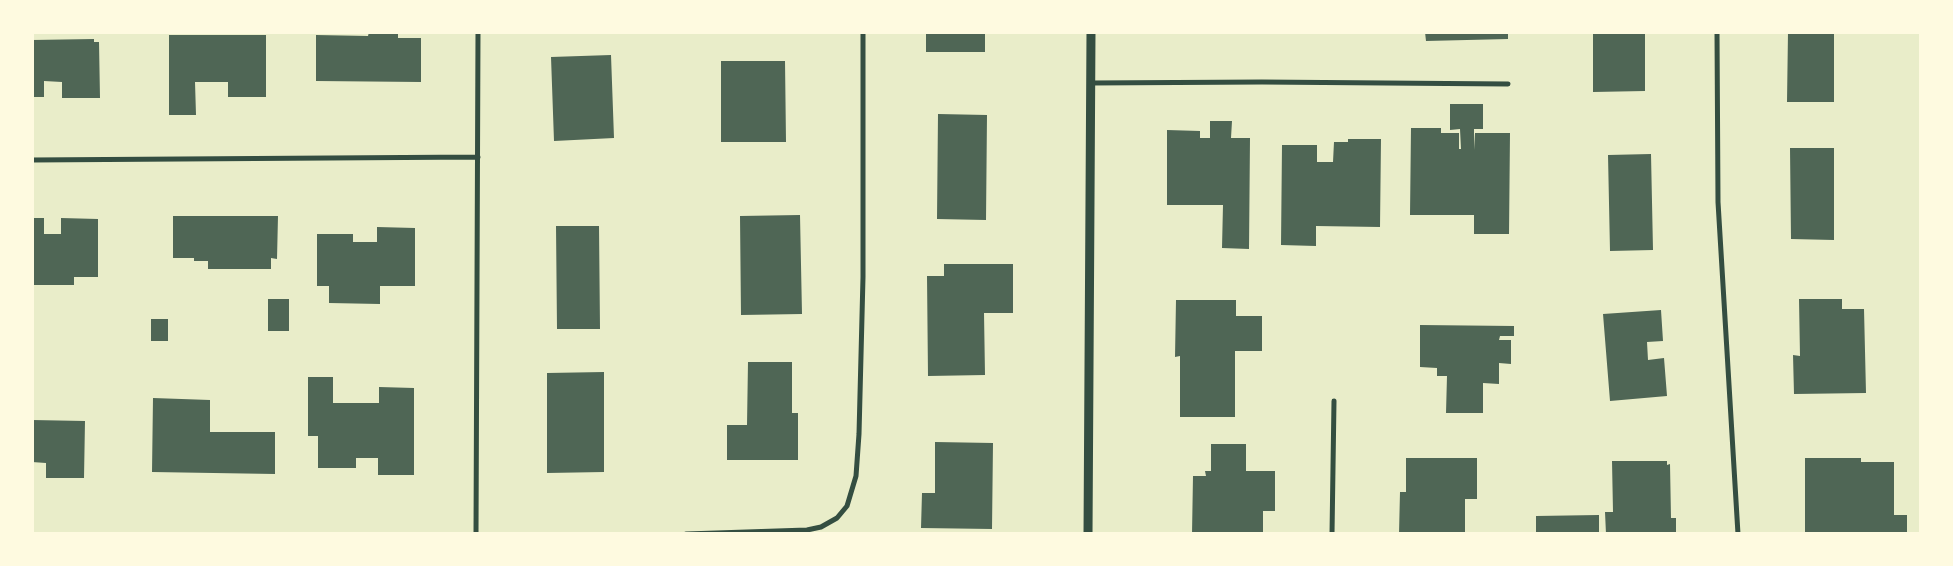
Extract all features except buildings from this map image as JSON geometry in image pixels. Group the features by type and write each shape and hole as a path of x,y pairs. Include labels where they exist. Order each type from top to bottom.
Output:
{"street":[{"path":"476,534 478,32"},
{"path":"686,534 807,530 822,527 837,518 848,506 856,476 859,434 863,277 863,32"},
{"path":"1088,534 1092,32"},
{"path":"1717,32 1718,202 1738,534"},
{"path":"1091,83 1508,84"},
{"path":"32,160 478,157"},
{"path":"1332,534 1334,401"}]}
